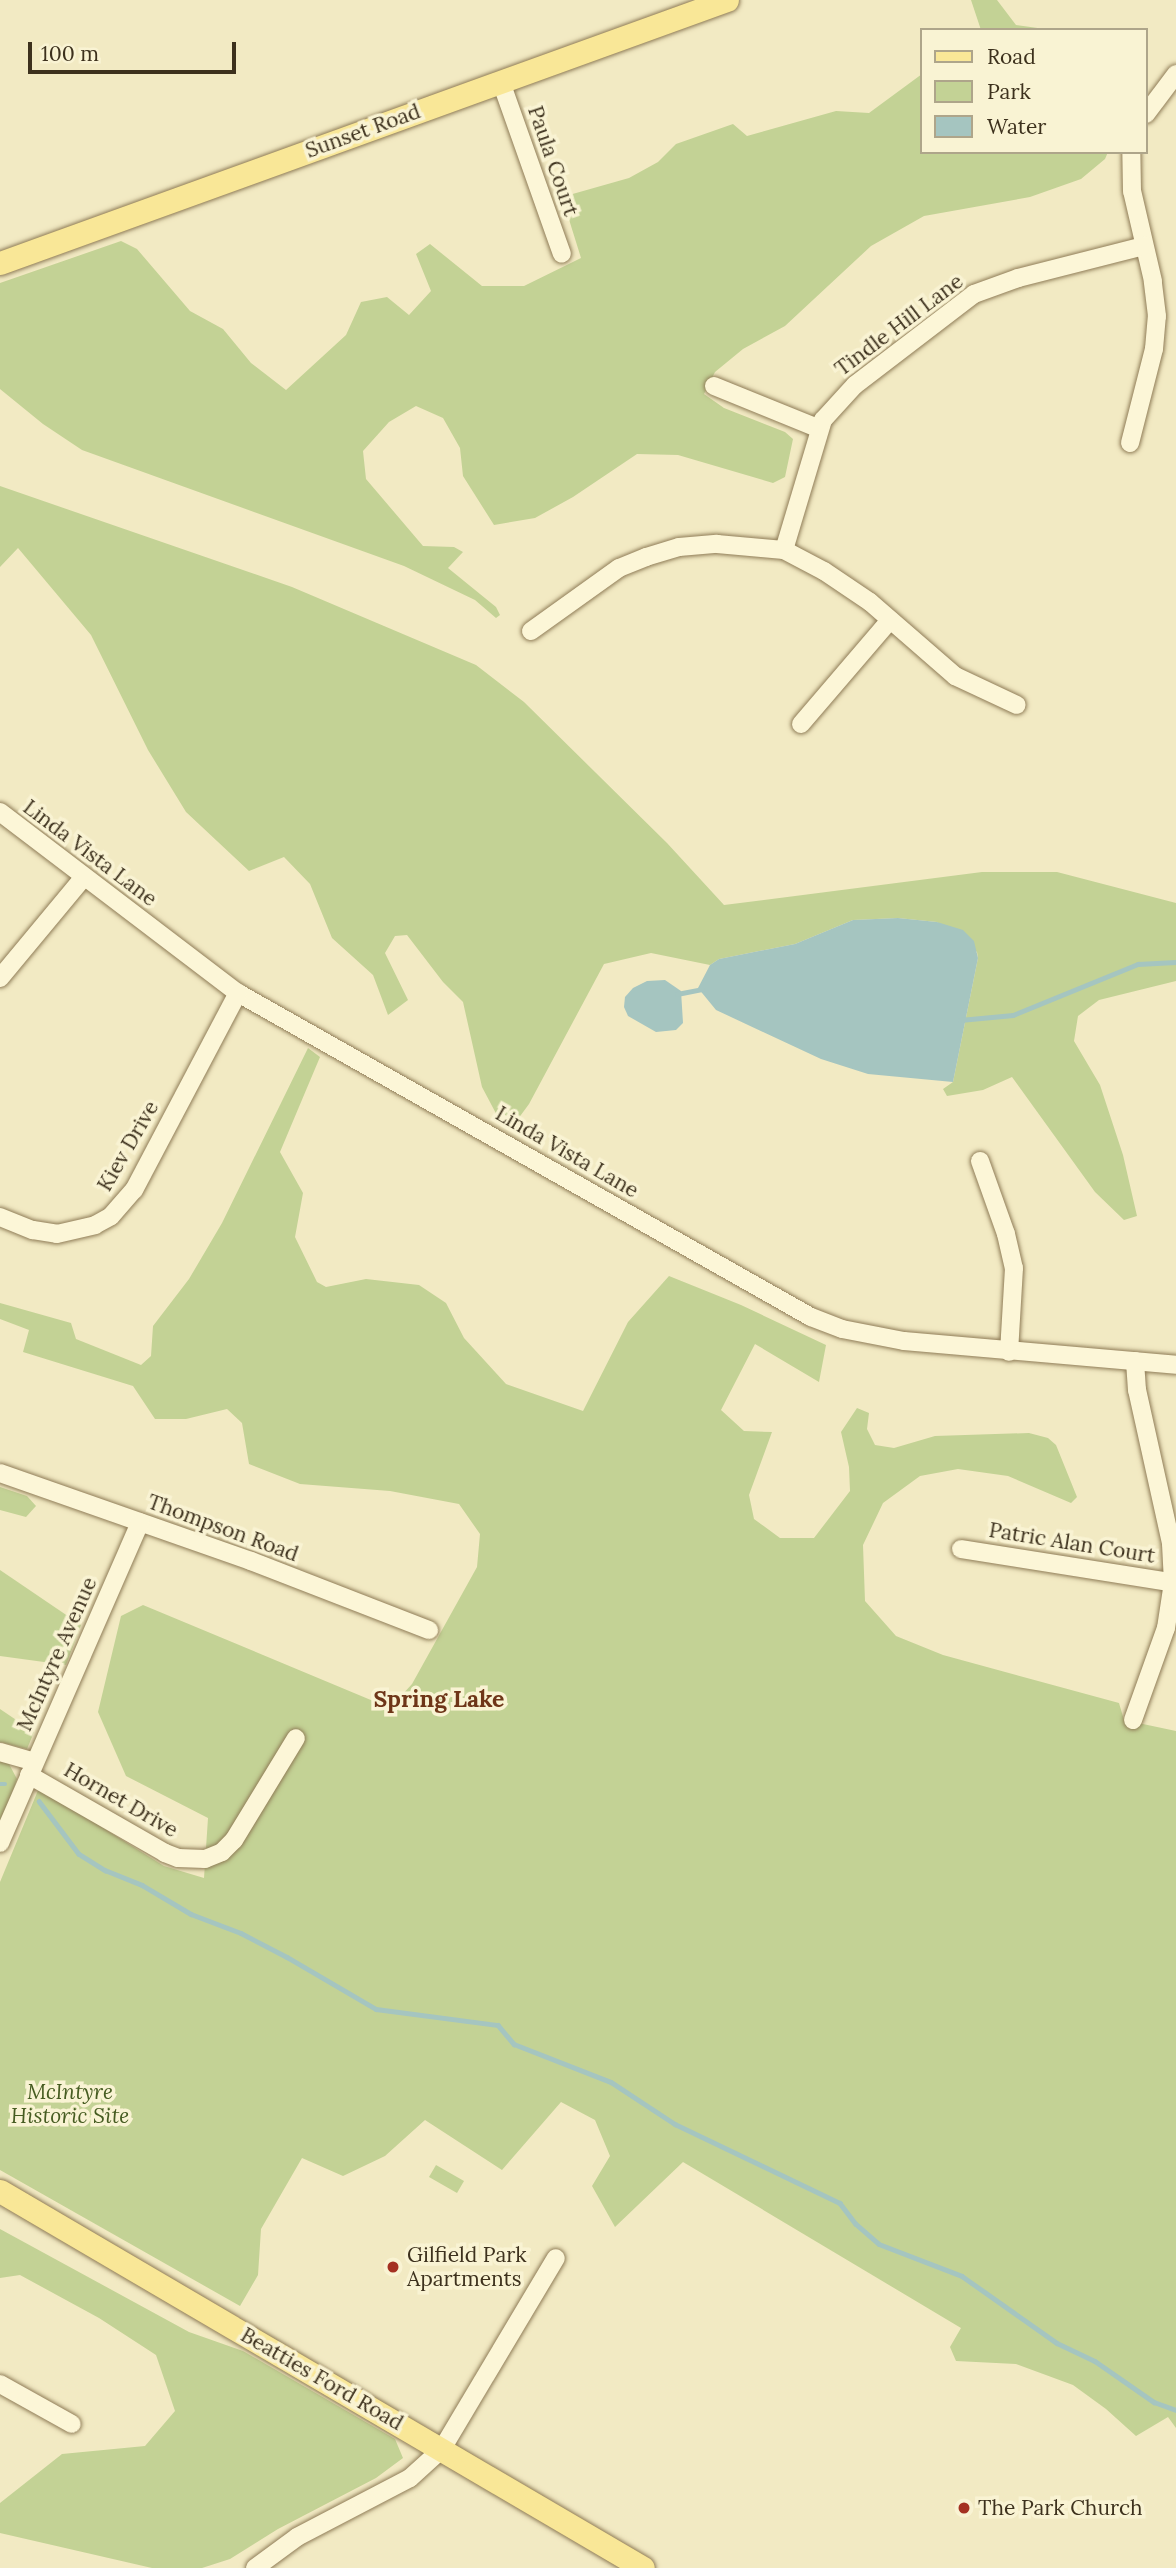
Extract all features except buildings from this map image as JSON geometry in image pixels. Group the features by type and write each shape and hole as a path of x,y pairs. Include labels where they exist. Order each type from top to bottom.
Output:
{"main road":[{"name":"Sunset Road","path":"0,262 727,0"},
{"name":"Beatties Ford Road","path":"0,2191 643,2568"}],"street":[{"path":"1148,111 1176,74"},
{"name":"Paula Court","path":"501,82 562,254"},
{"path":"1130,443 1154,349 1157,316 1153,281 1132,191 1131,154"},
{"name":"Tindle Hill Lane","path":"784,550 820,429 834,405 855,385 974,293 1018,278 1144,246"},
{"path":"714,386 820,429"},
{"path":"531,631 619,568 646,557 679,547 717,544 784,550 844,583 955,676 1017,705"},
{"path":"801,724 890,620"},
{"name":"Linda Vista Lane","path":"0,812 83,878 238,993 811,1317 869,1335 1009,1352 1176,1365"},
{"path":"0,978 83,878"},
{"name":"Kiev Drive","path":"0,1217 33,1230 57,1234 86,1228 111,1216 134,1190 238,993"},
{"path":"980,1161 1006,1234 1014,1268 1009,1352"},
{"path":"1133,1720 1166,1628 1174,1582 1171,1543 1137,1390 1135,1361"},
{"name":"Thompson Road","path":"0,1473 429,1630"},
{"name":"McIntyre Avenue","path":"0,1843 140,1522"},
{"name":"Patric Alan Court","path":"961,1549 1174,1582"},
{"name":"Hornet Drive","path":"0,1752 32,1768 165,1853 178,1858 205,1859 222,1852 234,1840 296,1738"},
{"path":"255,2568 297,2537 410,2478 442,2449 556,2258"},
{"path":"0,2384 72,2424"}],"green space":[{"path":"971,0 997,0 1016,25 1038,28 980,28"},
{"path":"920,75 920,154 1107,154 1105,159 1081,179 1030,197 924,216 871,246 785,326 743,349 715,372 704,394 724,408 785,432 793,439 785,477 773,483 678,455 637,454 573,497 535,518 494,525 463,476 460,448 443,418 416,406 389,422 363,451 366,479 423,546 454,547 463,552 448,568 496,607 500,615 496,618 475,600 404,566 82,450 43,424 0,389 0,283 121,241 137,249 190,311 223,329 251,363 286,390 346,335 361,302 387,297 409,315 431,291 416,254 430,244 482,286 524,286 581,258 562,197 629,178 658,162 676,144 733,124 747,136 836,111 869,113"},
{"path":"0,486 292,587 476,665 524,702 667,843 724,905 982,872 1057,872 1176,903 1176,981 1099,1000 1078,1016 1074,1041 1100,1085 1123,1155 1137,1216 1124,1220 1095,1192 1012,1077 983,1090 947,1096 943,1089 953,1082 978,958 977,952 937,922 898,918 853,920 795,944 719,959 710,965 651,953 604,964 529,1104 518,1119 500,1121 482,1087 463,1002 443,982 407,935 395,936 385,953 408,1000 388,1015 373,975 332,938 310,884 284,857 249,871 186,812 148,750 91,635 18,548 0,567"},
{"name":"McIntyre Historic Site","path":"308,1048 320,1057 280,1152 303,1193 295,1237 317,1282 326,1287 366,1279 419,1285 446,1303 464,1338 506,1384 583,1411 628,1322 669,1276 741,1305 826,1345 819,1382 755,1344 721,1410 744,1431 772,1432 749,1495 754,1519 780,1538 814,1538 850,1491 849,1467 841,1432 857,1408 869,1413 867,1429 875,1445 894,1448 935,1436 1029,1433 1048,1438 1056,1445 1077,1497 1071,1503 1008,1476 958,1469 920,1476 883,1503 863,1545 865,1601 896,1636 943,1655 1119,1703 1124,1720 1176,1731 1176,2428 1168,2417 1136,2436 1106,2409 1073,2385 1016,2364 956,2361 950,2347 961,2328 683,2162 615,2227 592,2186 610,2156 595,2120 561,2102 502,2170 425,2120 385,2156 343,2176 302,2158 261,2229 258,2275 240,2306 0,2170 0,1882 39,1788 164,1866 204,1878 208,1818 126,1776 98,1712 121,1616 143,1605 390,1708 412,1684 477,1567 480,1534 459,1504 390,1491 300,1484 249,1464 242,1423 227,1409 186,1419 155,1419 133,1386 23,1352 29,1330 0,1319 0,1303 71,1323 76,1339 141,1365 151,1356 153,1326 189,1279 222,1223"},
{"path":"0,1487 27,1496 36,1506 26,1517 0,1510"},
{"path":"0,1570 81,1625 66,1665 0,1656"},
{"path":"0,1709 34,1732 27,1749 0,1742"},
{"path":"0,1761 9,1764 17,1779 0,1828"},
{"path":"436,2165 464,2181 457,2193 429,2177"},
{"path":"0,2229 189,2332 243,2351 395,2439 403,2458 376,2478 278,2529 230,2559 202,2568 152,2568 0,2533 0,2503 62,2454 145,2446 175,2411 156,2355 99,2318 20,2275 0,2278"}],"water":[{"path":"898,918 937,922 963,930 974,941 978,958 953,1082 868,1074 821,1059 716,1010 698,988 710,965 719,959 795,944 853,920"},
{"path":"665,980 681,991 683,1023 676,1030 656,1032 628,1016 624,1007 625,997 633,988 647,981"}],"waterway":[{"path":"960,1020 1013,1015 1138,964 1176,962"},
{"path":"677,994 702,989"},
{"path":"0,1784 5,1784"},
{"path":"39,1801 79,1854 105,1870 142,1885 191,1914 241,1933 376,2009 498,2025 514,2044 611,2082 675,2124 840,2203 856,2224 879,2244 962,2276 1057,2343 1095,2361 1154,2402 1176,2410"}],"place":[{"name":"Gilfield Park Apartments","path":"393,2267"},
{"name":"The Park Church","path":"964,2508"}],"district":[{"name":"Spring Lake","path":"439,1699"}]}
